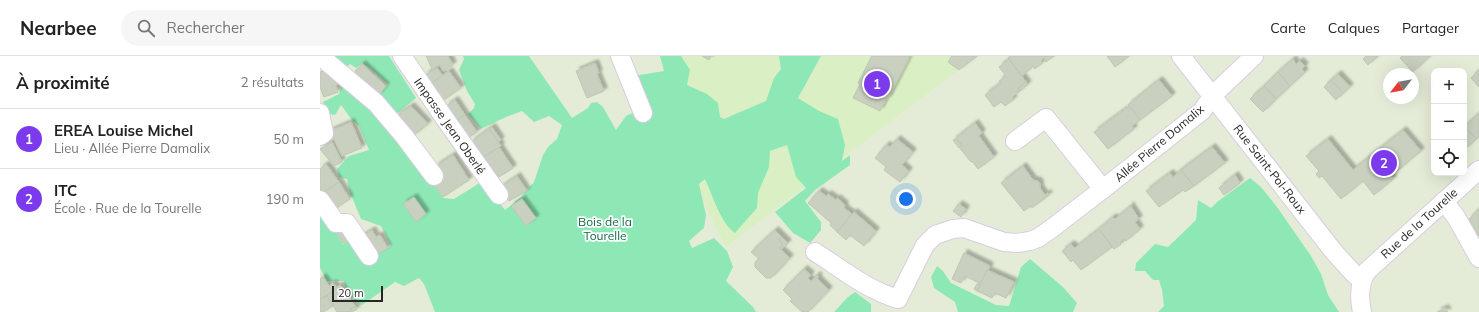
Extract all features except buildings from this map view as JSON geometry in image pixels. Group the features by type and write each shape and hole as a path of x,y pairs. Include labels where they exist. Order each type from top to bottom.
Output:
{"street":[{"path":"320,56 376,104 404,136 434,176"},
{"name":"Impasse Jean Oberlé","path":"402,56 441,114 499,195"},
{"path":"620,56 643,113"},
{"name":"Rue Saint-Pol-Roux","path":"1181,56 1213,95 1334,252 1354,274 1362,279"},
{"name":"Allée Pierre Damalix","path":"815,252 870,288 898,299 924,245 935,235 953,228 964,228 1004,242 1017,243 1030,241 1051,229 1103,190 1202,111 1213,95 1254,56"},
{"path":"320,113 324,133 320,136"},
{"name":"Allée Pierre Damalix","path":"1015,141 1046,118 1103,190"},
{"name":"Rue de la Tourelle","path":"1362,279 1372,265 1479,170"},
{"path":"320,200 336,223 347,223 369,256"},
{"path":"1444,201 1456,217 1479,258"},
{"path":"1362,279 1360,294 1362,312"}],"shaded area":[{"path":"664,56 977,56 726,247 703,200 688,154"}],"green space":[{"name":"Bois de la Tourelle","path":"327,56 389,56 416,98 394,116 395,132 443,198 454,199 478,184 484,185 505,210 522,196 534,182 543,155 548,147 557,139 562,125 549,116 534,122 522,111 481,129 468,114 474,108 475,104 467,91 459,70 464,59 463,56 529,56 572,118 588,108 591,103 597,102 603,107 616,130 626,116 641,109 633,76 664,71 660,56 681,56 690,70 687,85 707,94 718,103 720,117 724,119 766,101 774,78 781,69 779,56 821,56 798,98 819,111 838,119 845,145 842,161 850,155 850,165 815,190 805,201 821,222 821,230 810,243 793,233 775,212 806,188 796,177 787,145 770,151 769,167 758,193 757,208 735,233 725,223 721,216 705,179 699,184 706,215 704,228 689,241 692,248 714,238 727,251 733,267 726,281 753,307 756,312 435,312 424,284 419,278 404,286 395,282 362,305 350,295 344,281 327,281 320,268 320,206 343,244 353,239 369,260 391,246 381,226 361,219 349,190 347,179 339,177 337,169 349,156 369,150 359,126 352,120 341,105 335,115 326,111 323,102 339,94 342,83 373,103 388,84 362,63 356,68 350,64 344,69"},
{"path":"1250,178 1261,187 1277,207 1311,256 1321,274 1328,295 1339,312 1158,312 1164,306 1159,280 1153,280 1145,271 1135,271 1136,263 1155,244 1168,247 1196,220 1198,200 1211,208"},
{"path":"1030,259 1063,287 1077,303 1073,312 958,312 955,302 934,288 931,277 937,266 943,271 951,283 996,305 1009,306 1021,267"},
{"path":"855,292 871,304 871,312 834,312 848,297"}],"place":[{"name":"EREA Louise Michel","path":"877,84"},
{"name":"ITC","path":"1384,163"}]}
